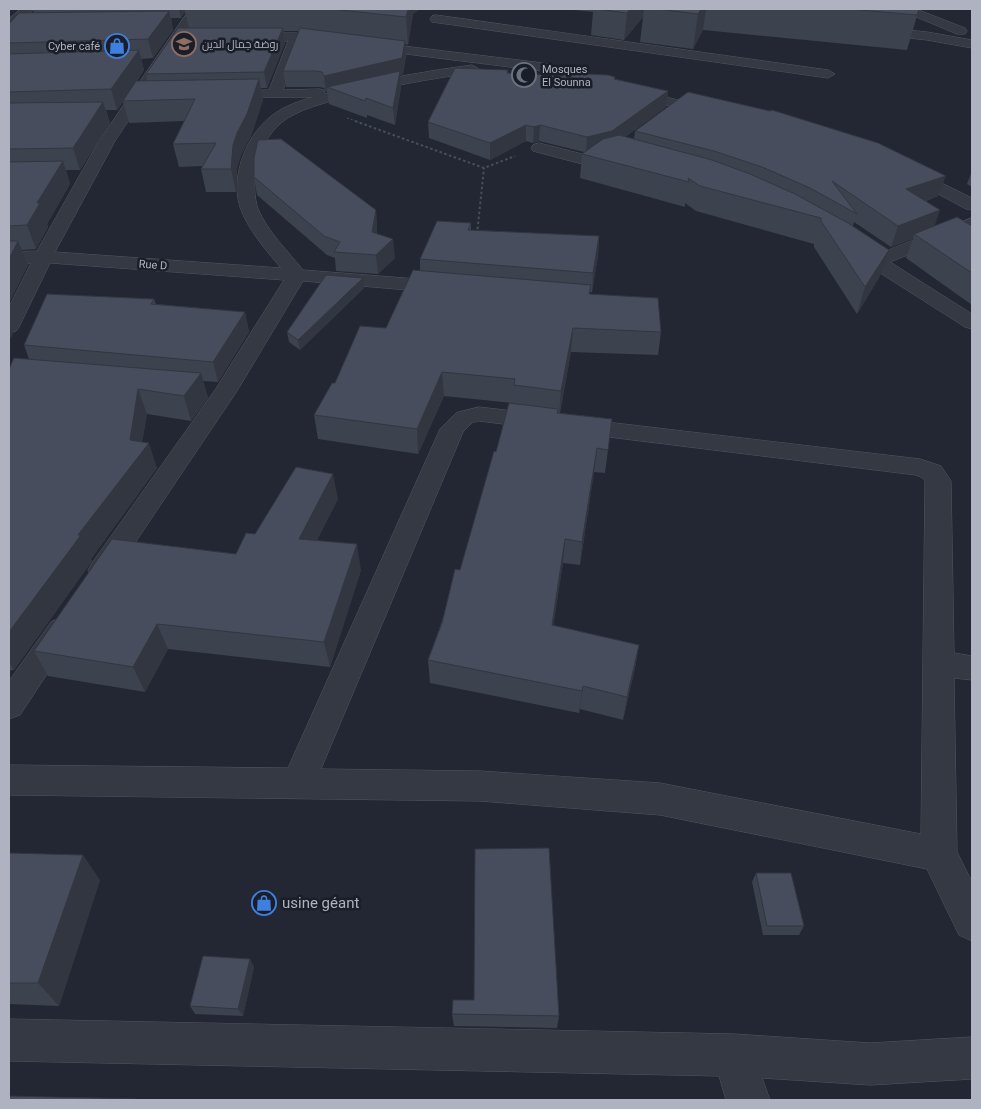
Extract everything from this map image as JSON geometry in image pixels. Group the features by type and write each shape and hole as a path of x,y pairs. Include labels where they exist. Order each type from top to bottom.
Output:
{"street":[{"path":"9,26 28,9"},
{"path":"9,327 43,257 87,177 123,116 157,64 184,33 196,9"},
{"path":"906,9 972,36"},
{"path":"933,9 972,24"},
{"path":"436,18 628,47 828,74"},
{"path":"166,24 184,33"},
{"path":"9,26 28,26"},
{"path":"860,29 927,36 972,44"},
{"path":"628,47 640,32"},
{"path":"237,37 296,37 543,67 559,73 604,82 681,105"},
{"path":"274,94 296,37"},
{"path":"138,65 157,64"},
{"path":"9,706 81,601 216,390 297,275 261,229 249,206 246,184 248,164 255,146 268,128 278,119 307,104 409,77 481,68 543,67"},
{"path":"215,95 351,91"},
{"path":"137,96 156,96"},
{"path":"665,116 681,105 692,102 728,112"},
{"path":"104,116 123,116"},
{"path":"539,148 586,160 627,150"},
{"path":"895,165 972,205"},
{"path":"68,177 87,177"},
{"path":"877,261 972,223"},
{"path":"840,239 972,323"},
{"name":"Rue D","path":"9,258 43,257 470,289"},
{"path":"298,784 452,429 464,418 479,414 920,467 932,472 938,481 939,854 972,922"},
{"path":"939,663 972,668"},
{"path":"9,780 480,786 660,799 939,854"},
{"path":"9,1040 734,1055 870,1064 972,1058"},
{"path":"734,1055 748,1100"}],"path":[{"path":"307,104 484,168 533,148 539,148"},
{"path":"470,289 484,168"}],"building":[{"path":"331,9 408,9 406,17"},
{"path":"596,9 630,9 627,13"},
{"path":"658,9 701,9 698,14"},
{"path":"849,9 919,9 917,15"},
{"path":"169,11 148,39 9,43 9,24 19,13"},
{"path":"178,28 283,28 264,72 146,74"},
{"path":"300,28 405,41 402,58 324,76 322,72 317,71 283,71"},
{"path":"139,50 111,89 9,92 9,54"},
{"path":"455,68 508,70 507,73 563,76 565,73 608,75 615,77 614,79 668,91 612,131 587,137 540,125 534,127 526,125 490,143 428,122"},
{"path":"400,71 393,108 366,98 365,101 327,87"},
{"path":"259,79 247,114 233,145 231,169 201,169 216,143 173,144 195,99 123,101 136,81"},
{"path":"688,92 772,110 878,143 946,176 906,189 940,210 898,226 832,181 857,214 810,188 762,167 714,151 635,131"},
{"path":"103,102 73,148 9,149 9,103"},
{"path":"619,135 712,160 750,174 795,194 848,223 889,250 865,287 821,221 821,218 700,186 688,178 689,182 582,154 603,139"},
{"path":"281,139 376,210 372,232 393,239 376,255 334,252 340,242 324,236 254,177 254,158 258,140"},
{"path":"63,161 37,203 40,203 27,225 9,226 9,162"},
{"path":"957,217 972,226 972,273 914,234"},
{"path":"437,221 471,223 468,230 599,236 593,273 420,259"},
{"path":"9,241 18,241 9,259"},
{"path":"413,270 591,285 589,294 658,298 661,332 573,328 561,391 514,385 515,379 442,372 417,429 314,415 332,383 335,383 360,326 386,328"},
{"path":"326,275 363,278 298,340 287,332"},
{"path":"47,294 154,299 151,304 245,312 213,362 24,345"},
{"path":"14,358 201,373 184,396 138,389 130,440 149,443 78,535 81,535 9,632 9,369"},
{"path":"509,403 558,409 557,413 612,419 608,450 597,448 582,542 565,539 552,625 639,645 627,697 583,686 582,691 428,660 442,623 455,569 460,570"},
{"path":"296,467 333,474 299,539 357,544 324,642 157,624 133,667 34,651 112,539 236,554 246,533 255,534"},
{"path":"549,848 559,1016 452,1014 453,1000 474,1000 475,849"},
{"path":"9,853 83,855 38,983 9,983"},
{"path":"756,873 791,873 804,926 767,926"},
{"path":"203,956 250,959 238,1009 190,1006"},
{"path":"9,1096 137,1099 9,1100"}],"place":[{"name":"روضة جمال الدين","path":"184,44"},
{"name":"Cyber café","path":"117,46"},
{"name":"Mosques El Sounna","path":"524,75"},
{"name":"usine géant","path":"264,903"}]}
